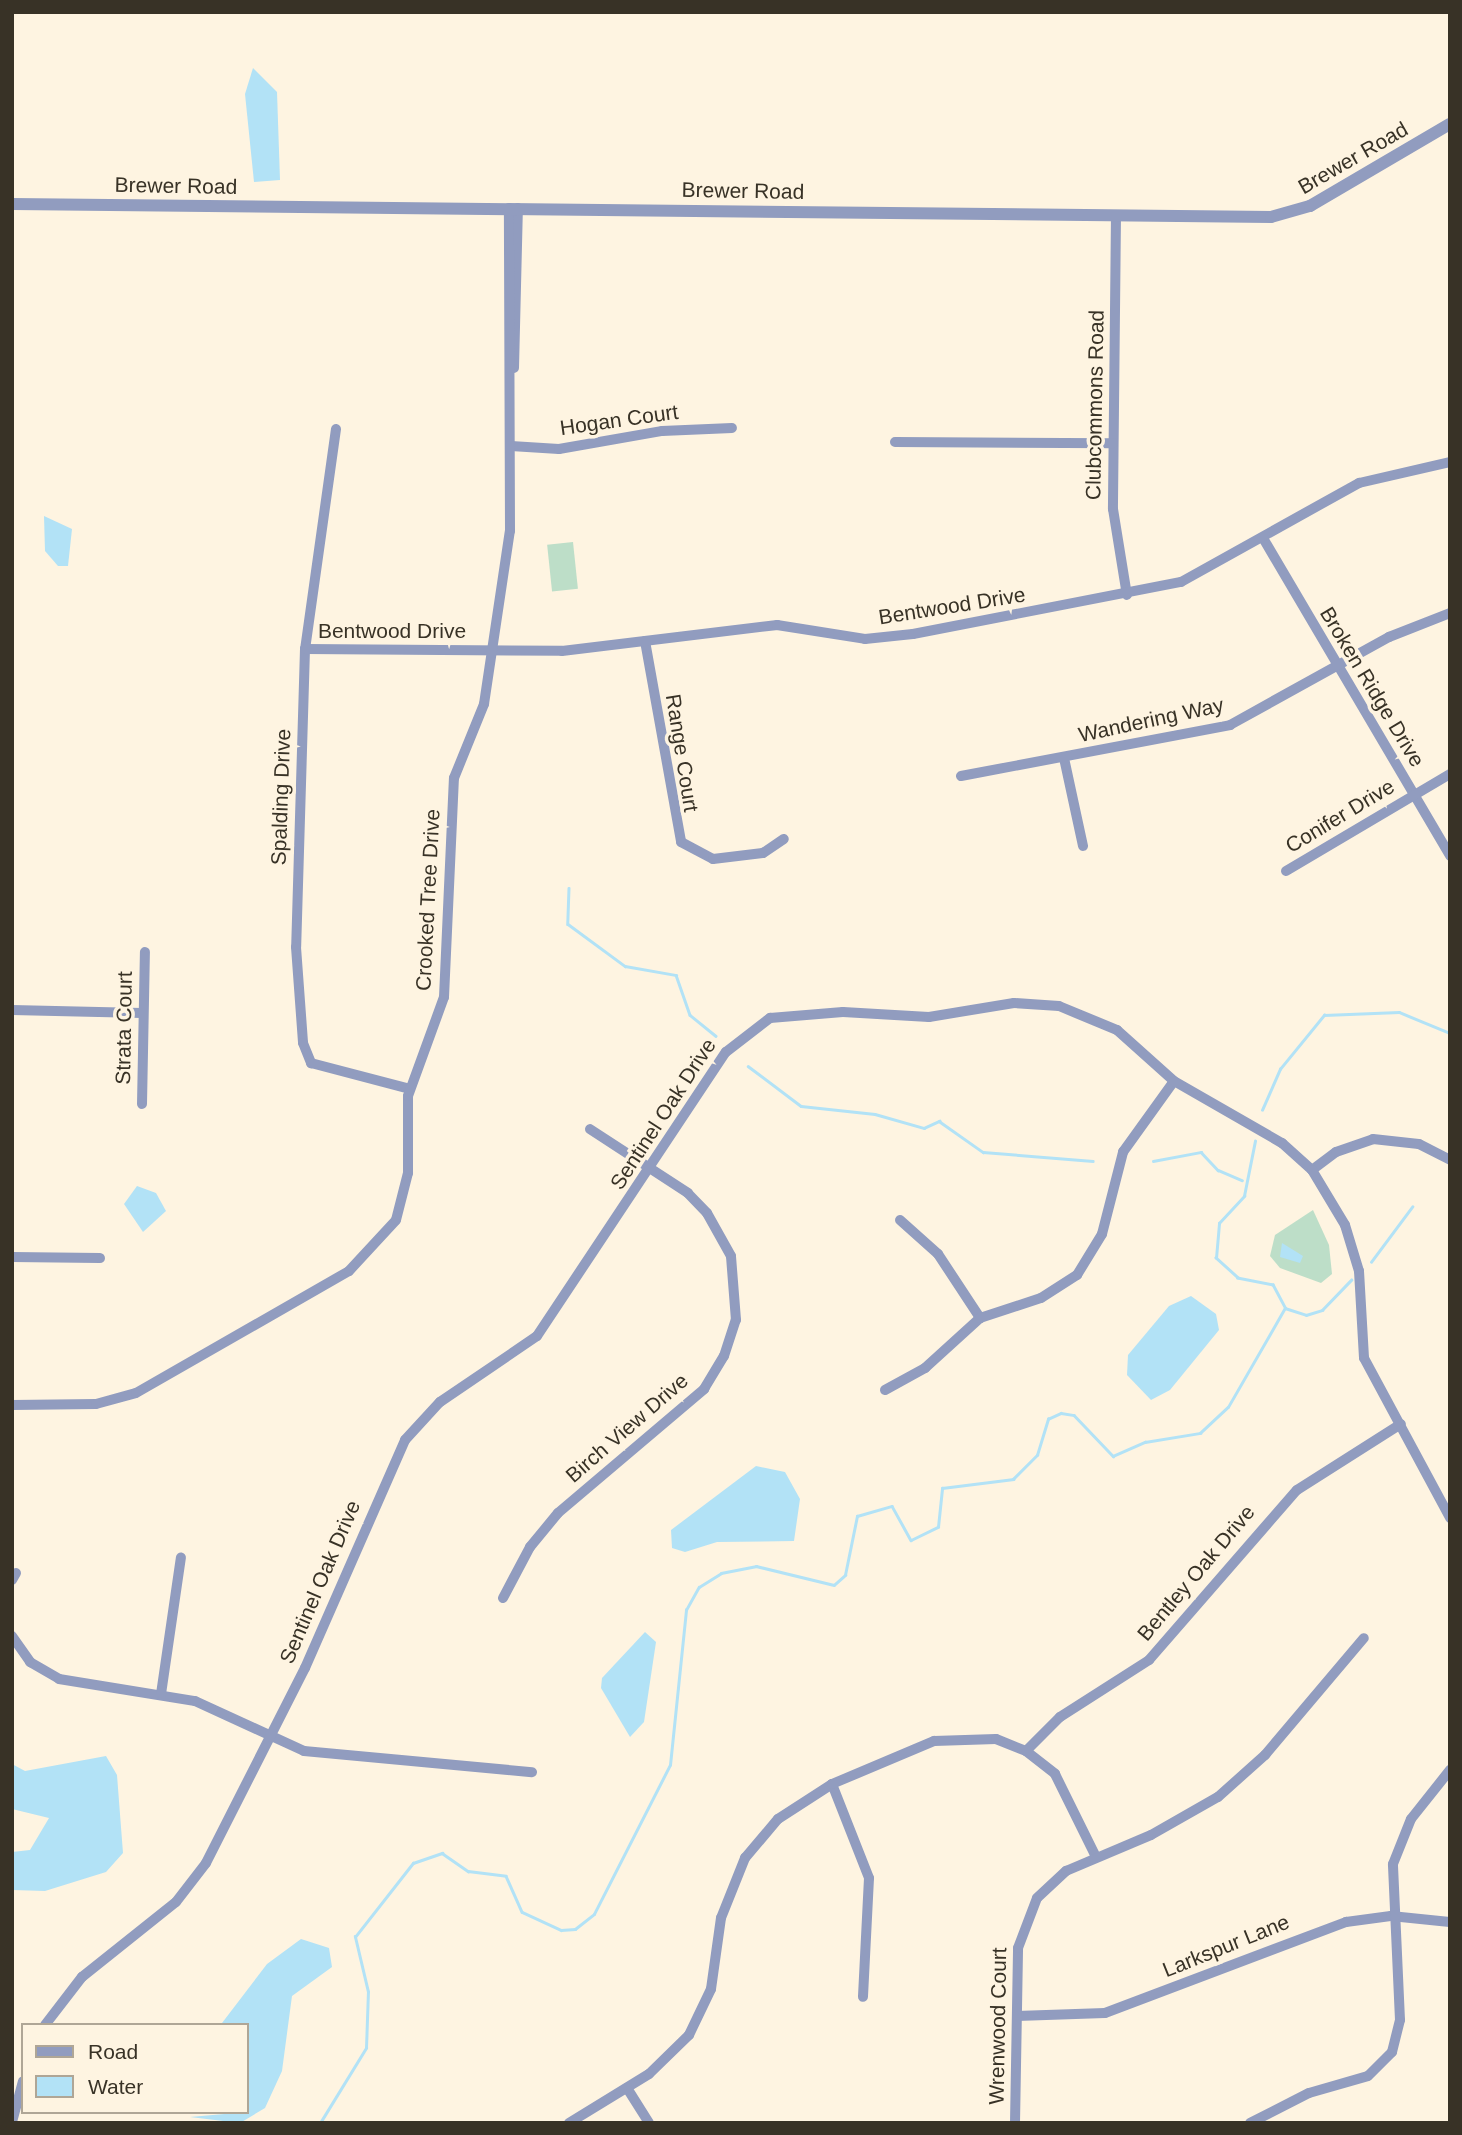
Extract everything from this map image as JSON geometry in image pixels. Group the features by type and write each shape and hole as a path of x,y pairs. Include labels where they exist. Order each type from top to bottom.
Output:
{"street":[{"name":"Brewer Road","path":"12,204 1116,215 1290,214 1450,124"},
{"name":"Crooked Tree Drive","path":"12,1405 96,1404 136,1393 366,1258 393,1226 405,1194 410,1089 444,997 453,792 484,704 510,531 513,208"},
{"name":"Clubcommons Road","path":"1116,215 1114,530 1127,595"},
{"name":"Hogan Court","path":"511,446 559,449 662,431 732,428"},
{"name":"Spalding Drive","path":"336,429 305,649 296,947 306,1058 410,1089"},
{"path":"895,442 1113,443"},
{"name":"Bentwood Drive","path":"305,649 490,651 645,641 776,625 886,638 1127,595 1194,577 1359,483 1450,462"},
{"name":"Broken Ridge Drive","path":"1263,538 1450,856"},
{"name":"Wandering Way","path":"961,776 1230,725 1407,627 1450,613"},
{"name":"Range Court","path":"645,641 681,842 699,855 721,859 763,853 784,839"},
{"path":"1064,758 1083,846"},
{"name":"Conifer Drive","path":"1286,871 1450,774"},
{"name":"Strata Court","path":"142,1104 145,952"},
{"name":"Sentinel Oak Drive","path":"47,2023 82,1977 190,1886 271,1737 405,1440 440,1402 537,1336 733,1043 759,1023 794,1013 929,1017 1014,1003 1059,1006 1117,1030 1174,1081 1282,1143 1312,1170 1350,1239 1361,1284 1360,1345 1450,1518"},
{"path":"12,1010 142,1013"},
{"path":"885,1390 925,1368 981,1318 1041,1298 1077,1275 1102,1234 1123,1152 1174,1081"},
{"name":"Birch View Drive","path":"503,1598 546,1525 704,1389 729,1345 737,1293 726,1245 698,1202 650,1167 590,1129"},
{"path":"1312,1170 1336,1152 1373,1139 1419,1144 1450,1160"},
{"path":"900,1220 938,1254 981,1318"},
{"path":"12,1257 100,1258"},
{"name":"Bentley Oak Drive","path":"1026,1751 1060,1717 1149,1660 1297,1490 1401,1424"},
{"path":"161,1694 181,1557"},
{"path":"12,1636 30,1662 59,1679 161,1694 207,1705 271,1737 324,1755 532,1772"},
{"name":"Wrenwood Court","path":"1015,2123 1017,2016 1025,1919 1055,1879 1096,1857 1176,1823 1239,1779 1364,1638"},
{"path":"569,2123 627,2088 676,2051 700,2017 713,1982 726,1902 749,1852 778,1819 832,1784 954,1737 996,1739 1026,1751 1067,1791 1096,1857"},
{"path":"1250,2123 1309,2092 1367,2076 1385,2062 1399,2020 1391,1916 1399,1844 1450,1770"},
{"path":"832,1784 869,1878 863,1997"},
{"name":"Larkspur Lane","path":"1017,2016 1105,2013 1312,1932 1391,1916 1450,1922"},
{"path":"12,2122 21,2088"},
{"path":"627,2088 649,2123"}],"green space":[{"path":"573,542 578,589 552,591 547,545"},
{"path":"1313,1210 1329,1245 1332,1274 1321,1283 1280,1268 1270,1256 1275,1235"}],"water":[{"path":"253,68 277,92 280,180 254,182 245,94"},
{"path":"44,516 72,529 68,566 58,566 45,551"},
{"path":"137,1186 156,1193 166,1211 143,1232 124,1204"},
{"path":"1282,1243 1303,1256 1300,1263 1280,1257"},
{"path":"1191,1296 1216,1314 1219,1330 1170,1390 1151,1400 1127,1375 1128,1355 1169,1306"},
{"path":"756,1466 785,1472 800,1499 794,1541 717,1542 685,1552 672,1548 671,1530"},
{"path":"645,1632 656,1642 644,1722 630,1737 601,1688 602,1678"},
{"path":"106,1756 117,1775 123,1853 106,1872 45,1891 12,1890 12,1852 30,1850 49,1818 12,1809 12,1764 25,1771"},
{"path":"301,1939 329,1948 332,1967 292,1996 282,2071 265,2108 240,2123 190,2117 248,2114 248,2023 222,2023 267,1964"}],"waterway":[{"path":"569,888 568,924 625,966 676,975 690,1015 716,1036"},
{"path":"1262,1110 1280,1069 1324,1015 1399,1012 1450,1033"},
{"path":"748,1066 801,1106 875,1114 924,1128 939,1121 983,1152 1093,1161"},
{"path":"320,2123 366,2048 368,1992 355,1937 413,1863 442,1853 468,1871 506,1876 522,1912 561,1930 575,1929 594,1914 670,1765 686,1610 699,1587 721,1573 756,1566 834,1585 845,1575 857,1516 892,1506 911,1540 938,1527 942,1488 1013,1479 1037,1455 1048,1419 1061,1413 1074,1415 1113,1456 1145,1442 1200,1433 1228,1407 1285,1308 1273,1285 1238,1278 1216,1258 1219,1223 1244,1196 1255,1141"},
{"path":"1153,1161 1201,1152 1218,1170 1242,1180"},
{"path":"1371,1262 1412,1207"},
{"path":"1285,1308 1306,1315 1322,1310 1351,1280"}]}
